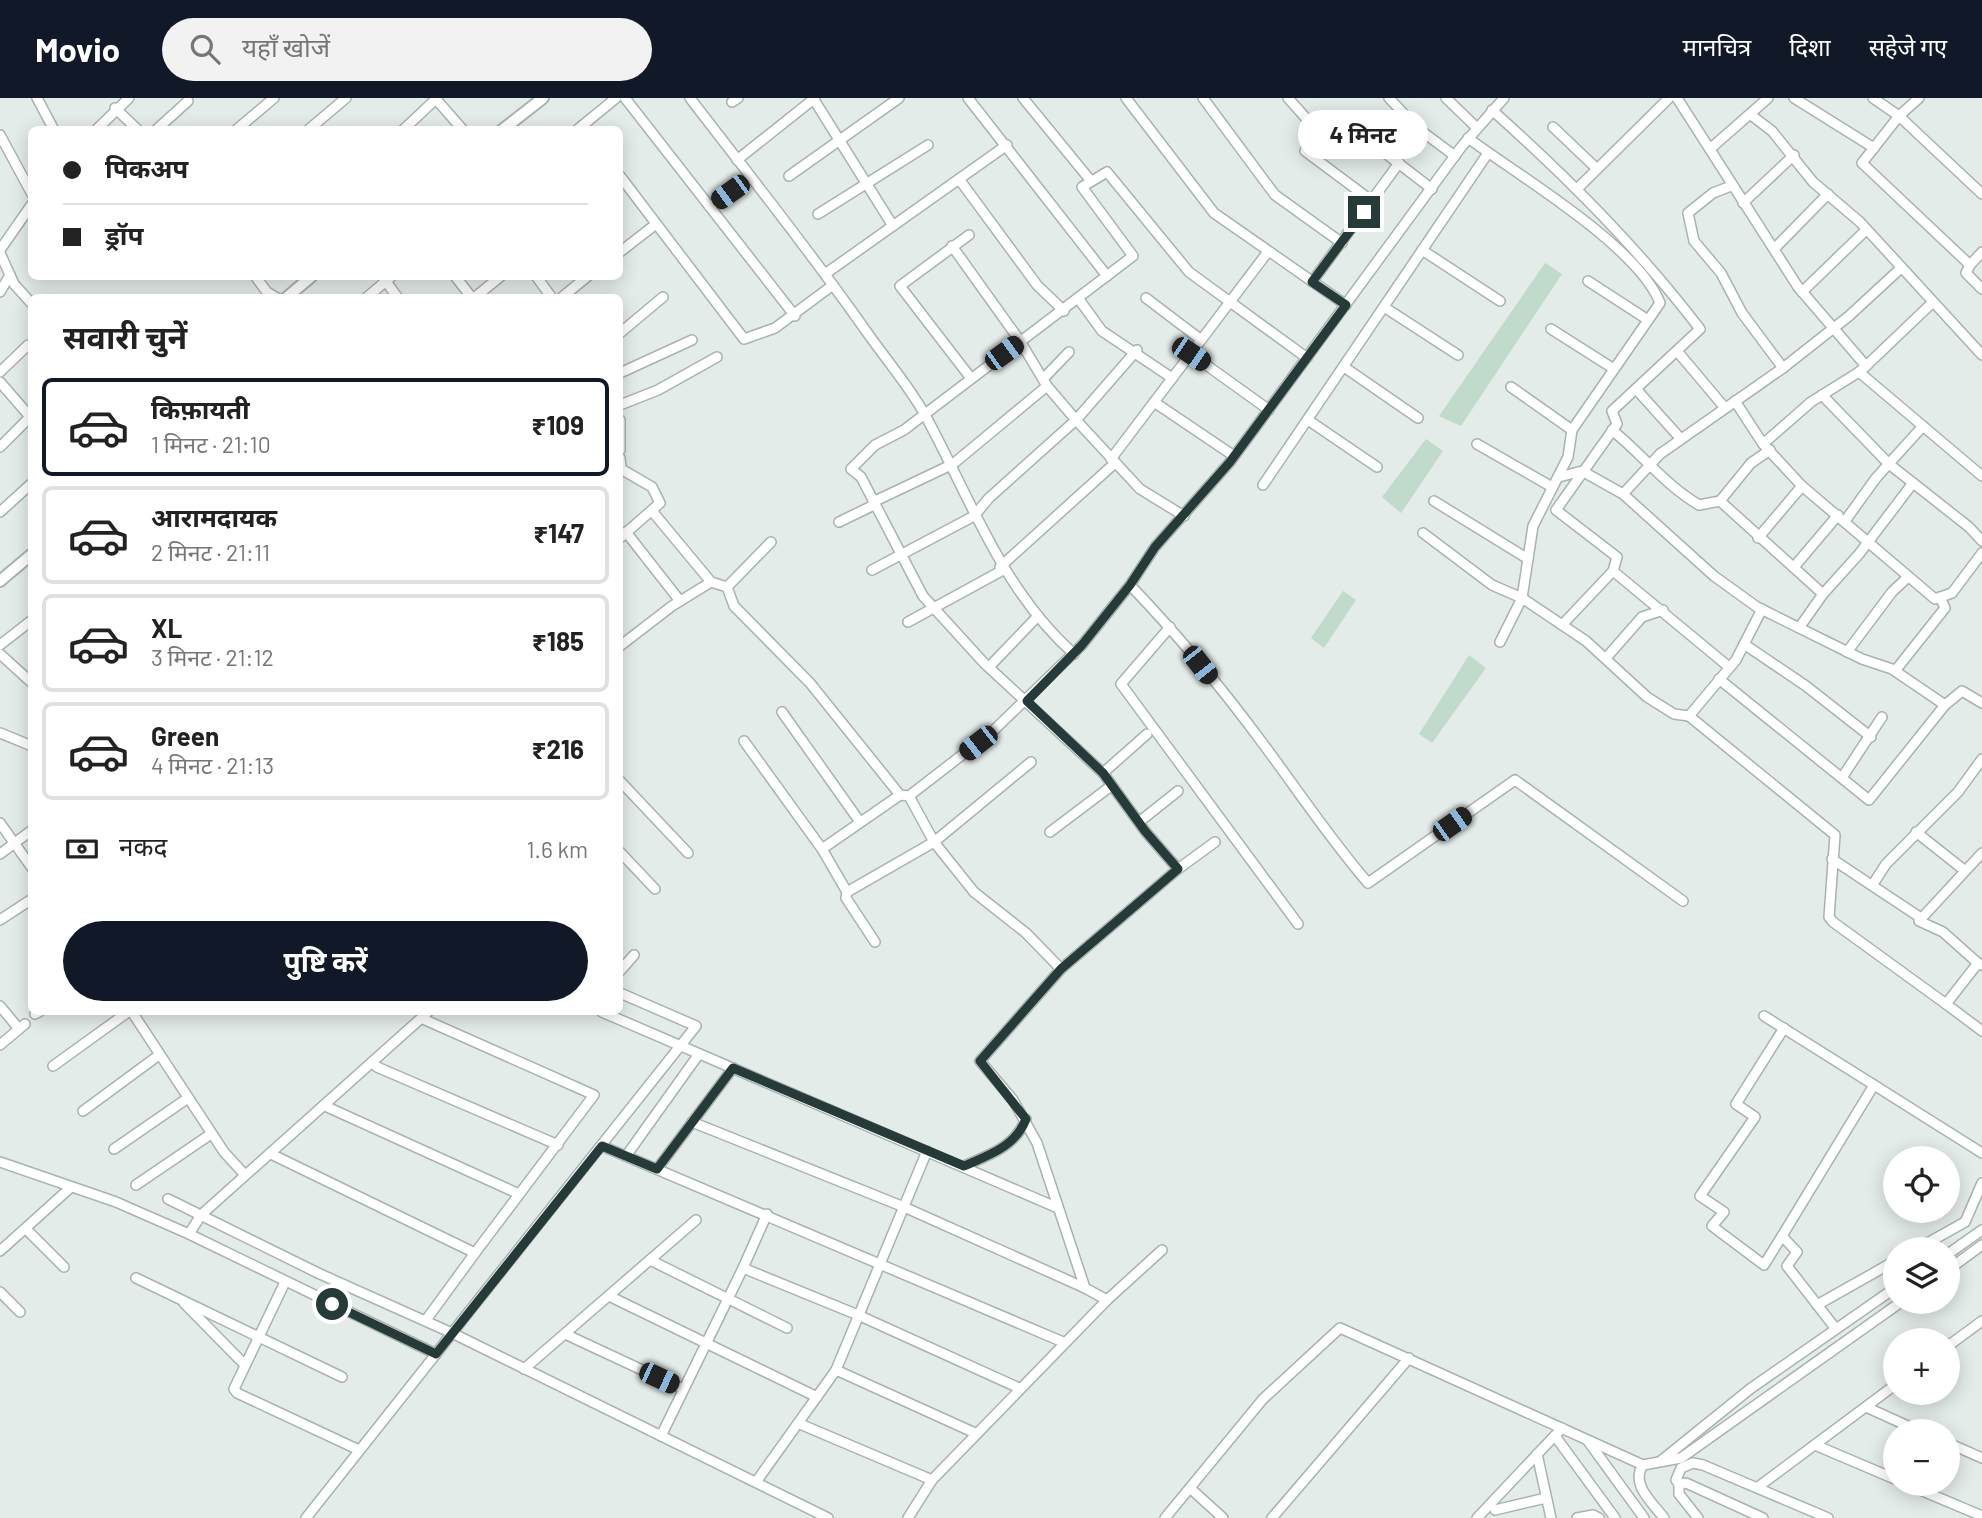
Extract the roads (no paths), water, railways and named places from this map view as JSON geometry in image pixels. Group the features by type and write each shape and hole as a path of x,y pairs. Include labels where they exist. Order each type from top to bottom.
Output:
{"street":[{"path":"37,98 52,126"},
{"path":"99,126 117,104 129,98"},
{"path":"241,126 274,98"},
{"path":"313,126 346,98"},
{"path":"407,126 436,98 460,126"},
{"path":"507,126 543,98"},
{"path":"583,126 616,98"},
{"path":"625,98 795,316"},
{"path":"690,98 825,274 923,413 1002,568 1037,617 1074,654"},
{"path":"737,160 814,98 893,226"},
{"path":"789,176 899,98"},
{"path":"968,98 1107,276"},
{"path":"1023,98 1091,181"},
{"path":"1126,98 1214,214 1346,305"},
{"path":"1203,98 1275,195 1342,243"},
{"path":"1287,98 1321,135"},
{"path":"1389,98 1416,127 1455,156"},
{"path":"1446,98 1477,128"},
{"path":"822,849 904,796 1027,701 1074,654 1130,585 1155,547 1234,456 1468,138 1504,98"},
{"path":"1578,188 1669,98"},
{"path":"1677,98 1801,292 1833,329 1862,369 1982,476"},
{"path":"1710,149 1768,98"},
{"path":"1794,98 1874,148"},
{"path":"1873,98 1899,116 1982,194"},
{"path":"1919,98 1899,116 1862,163 1970,265"},
{"path":"160,126 188,101"},
{"path":"117,104 135,126"},
{"path":"1492,110 1578,188 1659,275 1700,329 1612,411 1617,424 1556,510"},
{"path":"1751,115 1772,131 1794,155 1813,182 1866,230 1982,355"},
{"path":"1372,201 1305,151 1338,117 1432,189"},
{"path":"1552,127 1596,168"},
{"path":"0,135 28,187"},
{"path":"1468,138 1583,218 1653,285 1660,303 1572,430 1568,457 1533,526 1522,598 1500,642"},
{"path":"818,214 928,145"},
{"path":"825,274 1007,145"},
{"path":"1263,485 1488,153"},
{"path":"1743,203 1794,155"},
{"path":"1312,282 1399,163"},
{"path":"1178,869 1103,773 989,667 923,596 862,477 851,469 875,445 904,430 1133,256 1082,187 1107,172 1174,257 1229,303 1307,358"},
{"path":"710,207 751,177"},
{"path":"959,179 1037,285 1063,311"},
{"path":"623,180 744,338 758,336 795,316 833,285"},
{"path":"1731,186 1713,193 1688,213 1694,241 1721,273 1742,313 1783,368"},
{"path":"1774,249 1828,194"},
{"path":"28,209 1,245 10,275 28,299"},
{"path":"623,250 656,224"},
{"path":"1801,292 1866,230"},
{"path":"969,234 900,286 971,377"},
{"path":"952,246 1020,341 1045,383 1076,420 1140,489 1184,516"},
{"path":"1422,250 1500,301"},
{"path":"908,622 1002,568 1113,461 1200,339 1267,253"},
{"path":"1982,253 1966,273 1982,289"},
{"path":"1623,494 1651,464 1681,439 1783,368 1833,329 1901,268"},
{"path":"0,292 10,275"},
{"path":"258,280 270,294"},
{"path":"291,294 307,280"},
{"path":"370,294 385,280"},
{"path":"458,280 470,294"},
{"path":"478,294 496,280"},
{"path":"566,294 583,280"},
{"path":"1588,281 1648,320"},
{"path":"623,330 663,297"},
{"path":"1078,298 1102,331 1172,378"},
{"path":"1146,298 1200,339"},
{"path":"1612,430 1651,464 1672,489 1699,505 1720,501 1751,463 1822,395 1862,369 1932,303"},
{"path":"1384,307 1458,355"},
{"path":"1551,328 1614,369"},
{"path":"623,372 692,340"},
{"path":"0,372 28,346"},
{"path":"872,570 974,516 989,498 1076,420 1135,351"},
{"path":"1677,351 1725,408"},
{"path":"839,522 951,465 1045,383 1069,352"},
{"path":"1191,354 1269,410"},
{"path":"623,404 658,390 717,357"},
{"path":"1343,367 1419,418"},
{"path":"0,382 28,414"},
{"path":"1511,387 1572,430"},
{"path":"1636,389 1681,439"},
{"path":"1822,395 1889,464 1982,541"},
{"path":"1735,401 1767,447 1802,486 1868,540 1907,578 1935,599 1952,593 1982,553"},
{"path":"1154,402 1234,456"},
{"path":"0,447 28,420"},
{"path":"1308,420 1377,467"},
{"path":"1794,567 1842,518 1923,426"},
{"path":"1478,444 1552,487"},
{"path":"1559,477 1582,471 1623,494 1714,576 1762,609 1847,652 1895,671 1945,705"},
{"path":"623,472 652,487 660,503 623,535 680,601"},
{"path":"1799,628 1823,594 1913,483"},
{"path":"1758,538 1802,486"},
{"path":"0,512 28,487"},
{"path":"1434,501 1528,559"},
{"path":"1720,501 1823,594"},
{"path":"1541,509 1556,510 1618,556 1613,571 1562,625"},
{"path":"652,511 710,582 727,587"},
{"path":"1423,533 1492,584 1522,598 1562,625 1606,658 1647,697 1674,714 1689,716 1828,828 1835,835 1829,917 1890,966 1982,1031"},
{"path":"727,587 771,542"},
{"path":"0,581 28,557"},
{"path":"1613,571 1730,667"},
{"path":"1847,652 1892,592 1907,578"},
{"path":"623,644 710,582"},
{"path":"1130,585 1170,627 1261,741 1331,840 1368,883 1515,780 1683,901"},
{"path":"727,587 734,606 810,683 904,796 934,842 974,892 989,907 1026,933 1061,969"},
{"path":"1895,671 1938,621 1945,608 1940,597"},
{"path":"1689,716 1730,667 1762,609"},
{"path":"1606,658 1642,617 1663,610"},
{"path":"989,667 1037,617"},
{"path":"0,645 28,623"},
{"path":"1170,627 1121,684 1298,924"},
{"path":"1744,644 1806,686 1871,737"},
{"path":"0,654 28,679"},
{"path":"1719,679 1843,776 1869,800 1945,705 1962,691 1982,703"},
{"path":"782,712 860,822"},
{"path":"1843,776 1882,717"},
{"path":"0,733 28,744"},
{"path":"1103,773 1147,734"},
{"path":"744,741 822,849 847,892 846,898 876,942"},
{"path":"1873,884 1886,864 1958,792 1982,759"},
{"path":"847,892 934,842 1031,762"},
{"path":"623,784 688,853"},
{"path":"1050,832 1111,786"},
{"path":"1139,822 1178,791"},
{"path":"0,823 28,862"},
{"path":"1916,832 1964,870"},
{"path":"0,854 28,833"},
{"path":"1085,1289 1037,1143 1026,1119 980,1061 1061,969 1178,869 1214,842"},
{"path":"1946,1004 1980,965 1943,932 1919,921 1982,853"},
{"path":"623,855 654,889"},
{"path":"1832,859 1921,918"},
{"path":"0,920 28,902"},
{"path":"623,968 635,955"},
{"path":"306,1518 696,1026 623,994"},
{"path":"0,1006 22,1026 0,1045"},
{"path":"53,1066 126,1015"},
{"path":"132,1015 211,1133 245,1175"},
{"path":"188,1234 201,1215 426,1015 594,1095 426,1320"},
{"path":"609,1015 1058,1208"},
{"path":"1764,1016 1982,1153"},
{"path":"1784,1028 1736,1104 1755,1117 1700,1196 1724,1212 1713,1226 1764,1265 1874,1085"},
{"path":"626,1156 699,1054"},
{"path":"82,1111 159,1055"},
{"path":"372,1062 377,1067 558,1145"},
{"path":"657,1169 733,1068"},
{"path":"114,1149 188,1098"},
{"path":"325,1106 520,1194"},
{"path":"964,1166 1004,1147 1022,1130 1026,1119"},
{"path":"692,1122 904,1207 1107,1300"},
{"path":"136,1185 211,1133"},
{"path":"602,1146 1063,1342"},
{"path":"756,1482 836,1370 927,1151"},
{"path":"271,1154 475,1253"},
{"path":"0,1162 116,1202 436,1354"},
{"path":"1939,1237 1965,1222 1982,1183"},
{"path":"0,1251 70,1188"},
{"path":"168,1199 320,1274 426,1320 828,1518"},
{"path":"660,1436 767,1214"},
{"path":"524,1369 696,1220"},
{"path":"26,1228 64,1267"},
{"path":"1960,1246 1982,1230"},
{"path":"1782,1236 1797,1252 1787,1266 1836,1329"},
{"path":"1960,1261 1982,1245"},
{"path":"908,1518 932,1480 975,1433 1063,1342 1162,1250"},
{"path":"650,1260 787,1328"},
{"path":"743,1268 858,1315 1019,1388"},
{"path":"1817,1305 1883,1268"},
{"path":"136,1278 342,1377"},
{"path":"285,1282 234,1388 237,1393 359,1450"},
{"path":"0,1292 20,1312"},
{"path":"609,1296 817,1398"},
{"path":"1661,1461 1741,1397 1883,1296"},
{"path":"180,1299 245,1365"},
{"path":"1165,1518 1263,1399 1335,1331 1346,1329 1558,1432 1587,1440 1643,1465 1681,1458 1884,1314"},
{"path":"1960,1337 1982,1321"},
{"path":"565,1334 683,1389"},
{"path":"1272,1518 1409,1358"},
{"path":"836,1370 975,1433"},
{"path":"1758,1487 1883,1394"},
{"path":"1866,1407 1892,1419"},
{"path":"800,1424 932,1480"},
{"path":"1495,1509 1537,1454 1558,1432"},
{"path":"1558,1432 1615,1518"},
{"path":"1587,1440 1644,1518"},
{"path":"1815,1445 1883,1474"},
{"path":"1960,1448 1982,1458"},
{"path":"1537,1454 1551,1518"},
{"path":"1661,1461 1678,1482 1686,1483 1763,1518"},
{"path":"1698,1518 1679,1494 1681,1468 1693,1463 1758,1487 1828,1518"},
{"path":"1643,1465 1637,1474 1637,1482 1664,1518"},
{"path":"1190,1488 1223,1518"},
{"path":"1934,1496 1982,1516"},
{"path":"1477,1518 1495,1509 1546,1497"},
{"path":"1577,1518 1593,1515 1599,1518"}]}
